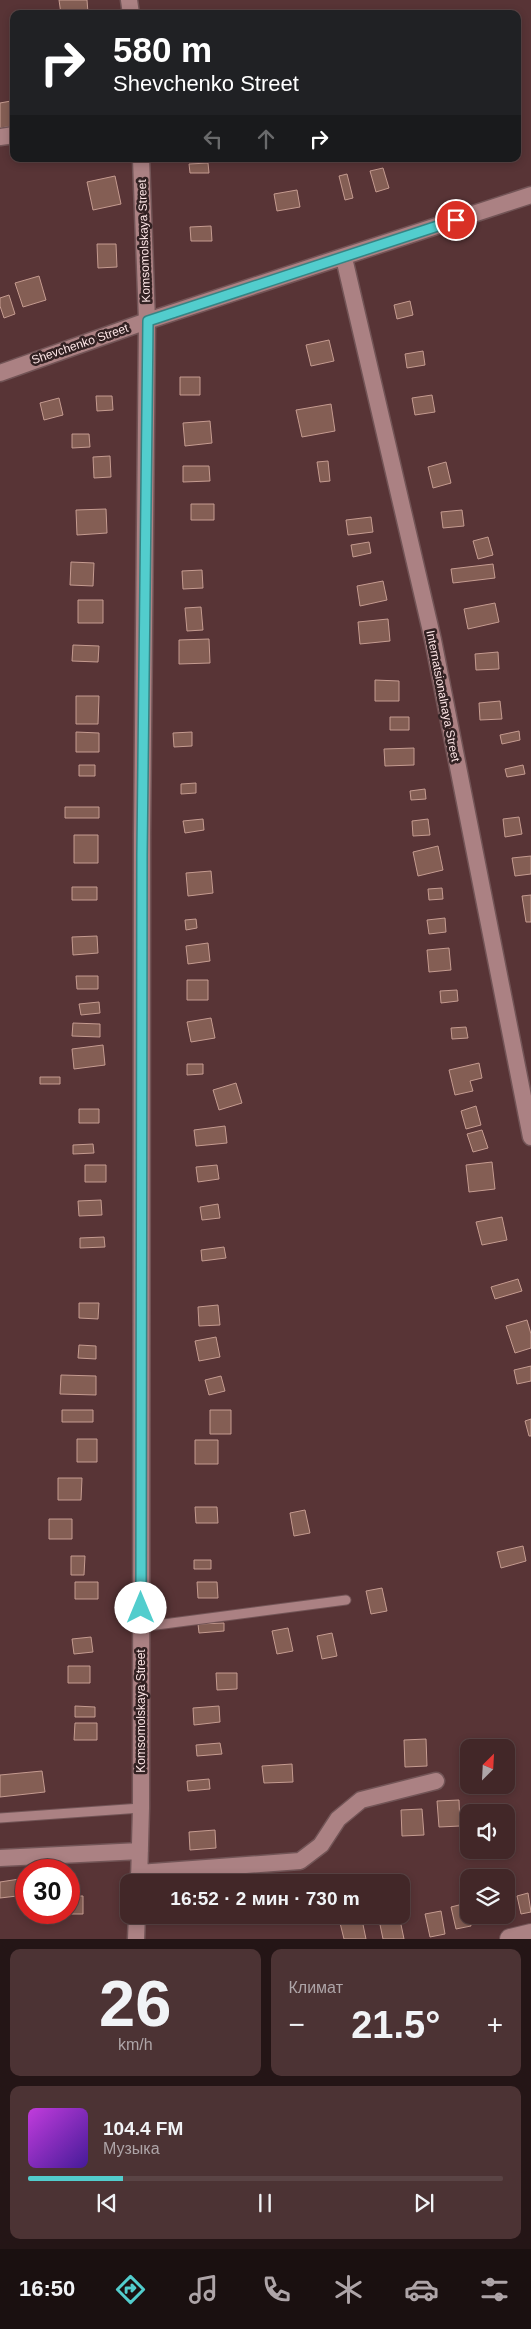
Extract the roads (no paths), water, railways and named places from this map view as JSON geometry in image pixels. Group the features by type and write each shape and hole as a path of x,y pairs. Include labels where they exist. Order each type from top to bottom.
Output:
{"street":[{"name":"Komsomolskaya Street","path":"139,1874 142,1808 142,826 148,321 141,162"},
{"name":"Shevchenko Street","path":"0,373 148,321 531,195"},
{"name":"Internatsionalnaya Street","path":"344,258 433,640 531,1138"},
{"path":"177,1874 300,1861 321,1845 338,1819 361,1800 436,1781"},
{"path":"0,1858 140,1851"},
{"path":"136,1939 137,1924"},
{"path":"510,1939 531,1934"}],"lane":[{"path":"141,1627 346,1600"},
{"path":"0,1818 142,1808"}]}
